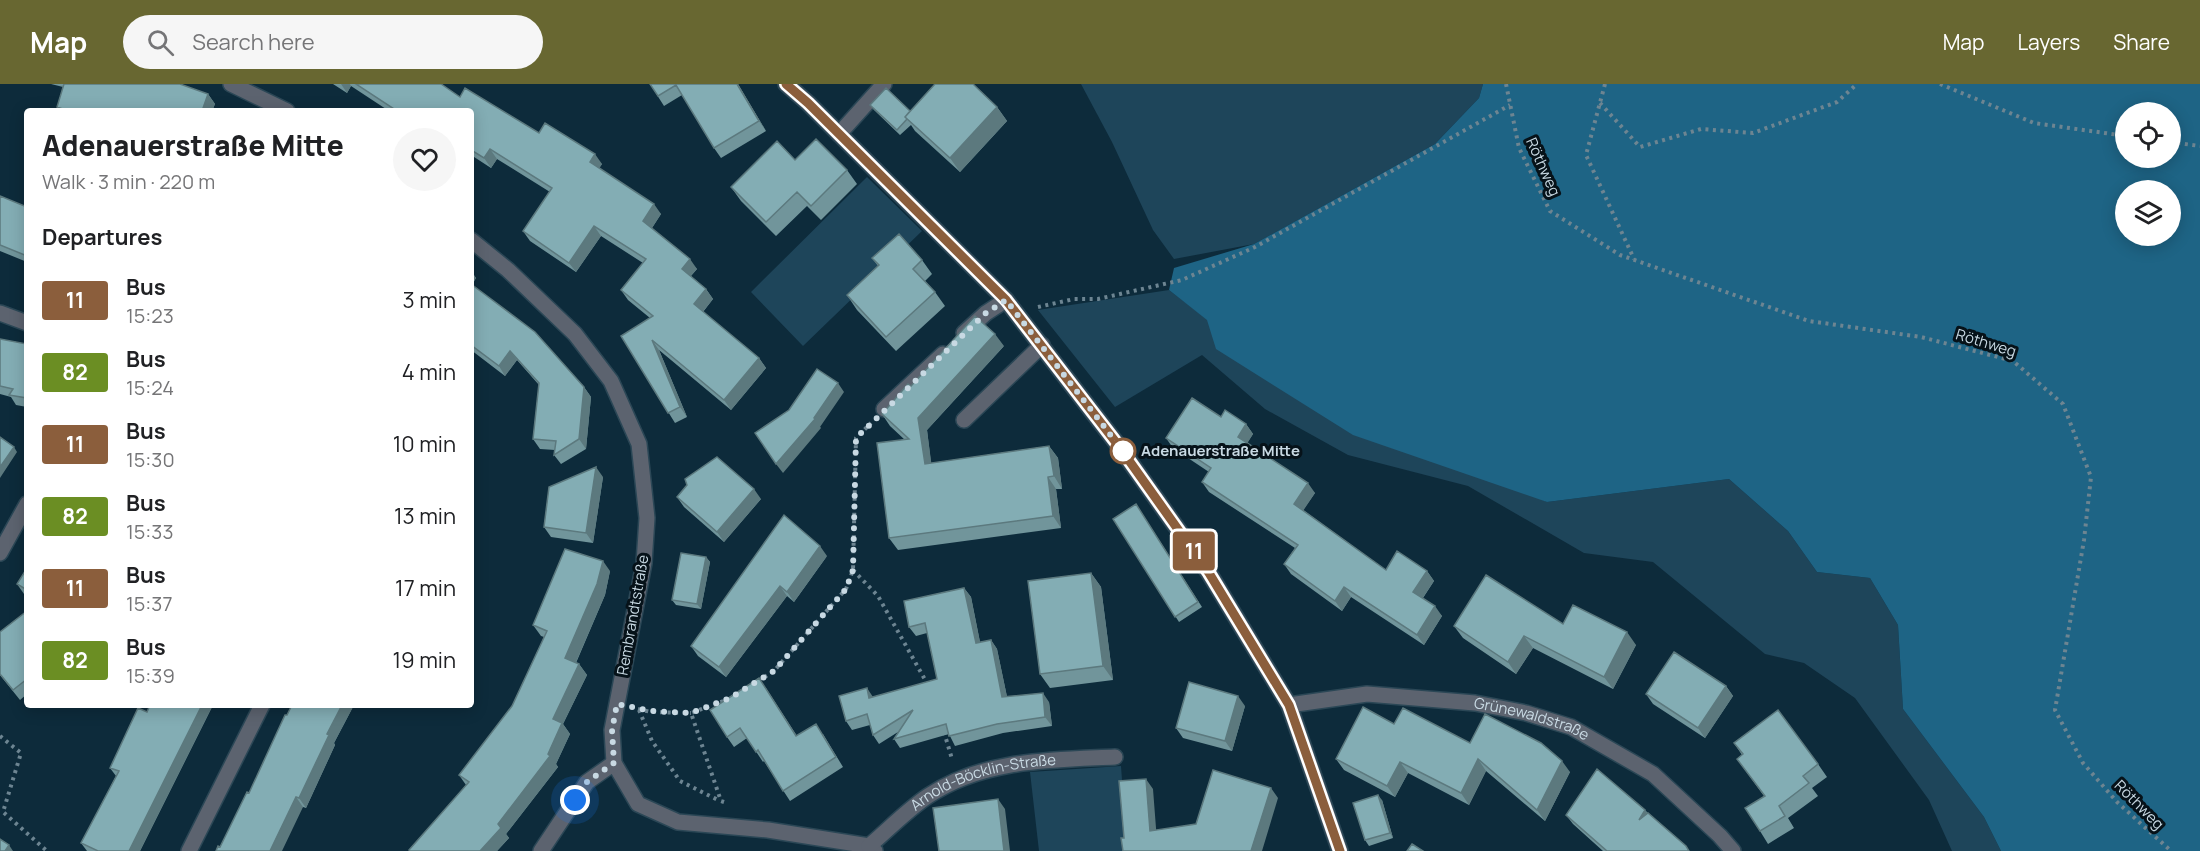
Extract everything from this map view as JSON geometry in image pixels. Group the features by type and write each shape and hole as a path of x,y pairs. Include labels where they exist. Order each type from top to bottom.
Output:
{"street":[{"path":"231,84 281,108"},
{"path":"786,84 1006,300 1118,445 1209,573 1289,705 1340,851"},
{"path":"839,134 884,84"},
{"name":"Rembrandtstraße","path":"474,242 508,270 574,334 611,381 639,444 647,518 644,563 612,730 614,763 638,804 678,822 768,830 872,849"},
{"path":"884,409 986,313 1006,300"},
{"path":"0,313 24,322"},
{"path":"964,420 1041,345"},
{"path":"0,553 24,509"},
{"name":"Grünewaldstraße","path":"1289,705 1367,694 1475,703 1526,713 1571,727 1653,774 1733,851"},
{"path":"189,851 260,708"},
{"name":"Arnold-Böcklin-Straße","path":"872,849 928,796 958,780 1024,761 1115,757"},
{"path":"541,851 587,782 614,763"}],"path":[{"name":"Röthweg","path":"1506,84 1519,148 1550,212 1620,255 1809,321 1921,338 2013,361 2063,405 2091,477 2084,540 2055,710 2083,763 2117,802 2171,851"},
{"path":"1605,84 1586,155 1634,260"},
{"path":"1600,104 1640,147 1701,129 1753,133 1837,102 1857,84"},
{"path":"1940,84 2034,123 2115,134"},
{"path":"1018,315 1045,304 1074,298 1098,299 1182,280 1255,247 1510,105"},
{"path":"2181,144 2200,147"},
{"path":"756,682 774,671 846,589 853,570 856,438 884,409"},
{"path":"853,570 878,596 931,689"},
{"path":"617,704 651,711 691,713 730,698"},
{"path":"639,709 652,741 680,781 731,804"},
{"path":"691,713 721,801"},
{"path":"941,723 958,780"},
{"path":"0,736 21,753 3,812 47,851"}],"shaded area":[{"path":"1081,84 1483,84 1479,98 1435,144 1254,244 1174,259 1153,230 1112,142"},
{"path":"1483,84 2200,84 2200,851 2001,851 1984,817 1903,709 1898,625 1870,578 1817,572 1788,531 1729,479 1547,502 1353,435 1216,349 1207,320 1169,290 1174,268 1254,244 1435,144 1479,98"},
{"path":"867,177 922,231 803,346 751,292"},
{"path":"1169,290 1208,320 1217,349 1547,502 1729,479 1788,531 1817,572 1870,578 1898,625 1903,709 1984,817 2001,851 1952,851 1929,800 1855,698 1804,663 1765,654 1653,562 1584,553 1468,486 1348,455 1265,409 1202,355 1115,407 1038,310"},
{"path":"1121,766 1127,851 1039,851 1030,772"}],"building":[{"path":"64,84 180,84 208,94 203,108 57,107"},
{"path":"356,84 441,84 460,97 465,88 539,133 545,123 595,154 590,162 654,204 643,221 690,259 682,269 706,289 694,304 759,358 724,400 652,340 680,407 668,413 621,336 653,316 621,290 646,259 594,226 569,263 523,231 552,188 490,149 484,158 474,152 474,108 392,108"},
{"path":"650,84 737,84 759,121 714,148 676,85 658,96"},
{"path":"935,84 973,84 997,107 950,158 905,117"},
{"path":"886,88 910,111 905,117 907,119 897,130 870,105"},
{"path":"816,139 847,170 811,206 797,192 766,222 731,187 777,141 795,160"},
{"path":"0,196 24,206 24,255 0,245"},
{"path":"899,234 922,260 913,269 935,292 886,337 847,295 879,265 872,258"},
{"path":"474,286 535,332 584,387 579,439 554,455 556,441 533,439 539,383 510,351 499,366 474,347"},
{"path":"975,316 995,334 918,418 925,464 1049,446 1054,476 1048,477 1053,516 889,538 877,443 909,439 882,414"},
{"path":"0,339 24,343 24,398 9,395 13,389 0,386"},
{"path":"817,369 838,383 815,419 776,464 755,433 789,410"},
{"path":"1192,398 1221,417 1225,410 1246,424 1238,437 1308,483 1294,504 1386,570 1397,551 1427,571 1413,592 1435,606 1417,635 1344,587 1335,601 1284,564 1298,545 1202,482 1211,468 1166,438"},
{"path":"0,437 14,447 0,467"},
{"path":"717,457 754,489 717,532 677,497 687,485 685,479"},
{"path":"596,467 586,533 544,527 549,487"},
{"path":"1136,504 1198,602 1175,617 1113,519"},
{"path":"784,515 820,546 787,592 780,586 719,667 691,646"},
{"path":"565,549 603,561 597,584 565,658 579,664 553,719 562,723 548,754 550,756 498,824 501,828 480,851 410,851 469,782 459,775 512,706 547,631 533,625"},
{"path":"681,553 706,557 697,604 672,600"},
{"path":"24,573 24,588 17,584"},
{"path":"1091,573 1103,666 1040,674 1028,581"},
{"path":"1486,575 1563,624 1573,605 1627,632 1604,677 1524,636 1508,662 1454,626"},
{"path":"964,588 976,643 991,640 1002,697 1043,693 1045,717 997,724 949,736 946,724 894,739 913,710 873,735 867,714 846,721 839,696 867,688 869,698 937,679 925,623 909,627 904,601"},
{"path":"24,613 24,681 13,690 0,674 0,632"},
{"path":"1674,652 1726,686 1698,728 1646,694"},
{"path":"759,678 796,736 816,724 836,757 783,791 758,750 756,752 740,728 727,737 710,710"},
{"path":"1189,682 1238,696 1225,741 1176,728"},
{"path":"1363,707 1394,724 1403,708 1470,743 1485,714 1541,743 1562,761 1537,810 1478,759 1461,793 1400,762 1387,786 1336,759"},
{"path":"138,708 147,712 149,708 200,708 129,851 98,851 81,843 119,771 110,768"},
{"path":"290,708 340,708 299,798 296,797 270,851 216,851 247,792 249,793"},
{"path":"1778,710 1818,764 1803,776 1809,783 1779,806 1785,816 1760,831 1745,808 1765,796 1737,759 1743,754 1734,743"},
{"path":"1597,769 1645,810 1639,820 1648,813 1689,851 1607,851 1566,815"},
{"path":"1213,770 1271,788 1251,851 1123,851 1119,781 1146,779 1150,831 1196,824"},
{"path":"1378,795 1390,833 1365,840 1353,803"},
{"path":"998,799 1004,851 939,851 933,808"},
{"path":"0,839 9,845 5,851 0,851"},
{"path":"1412,844 1423,851 1407,851"}],"bus line":[{"name":"11","path":"786,84 808,103 1006,300 1118,445 1209,573 1289,705 1340,851"}],"place":[{"name":"Adenauerstraße Mitte","path":"1123,451"}],"route":[{"path":"575,800 587,782 614,763 612,730 617,704 651,711 691,713 730,698 774,671 846,589 853,570 856,438 986,313 1006,300 1123,451"}]}
